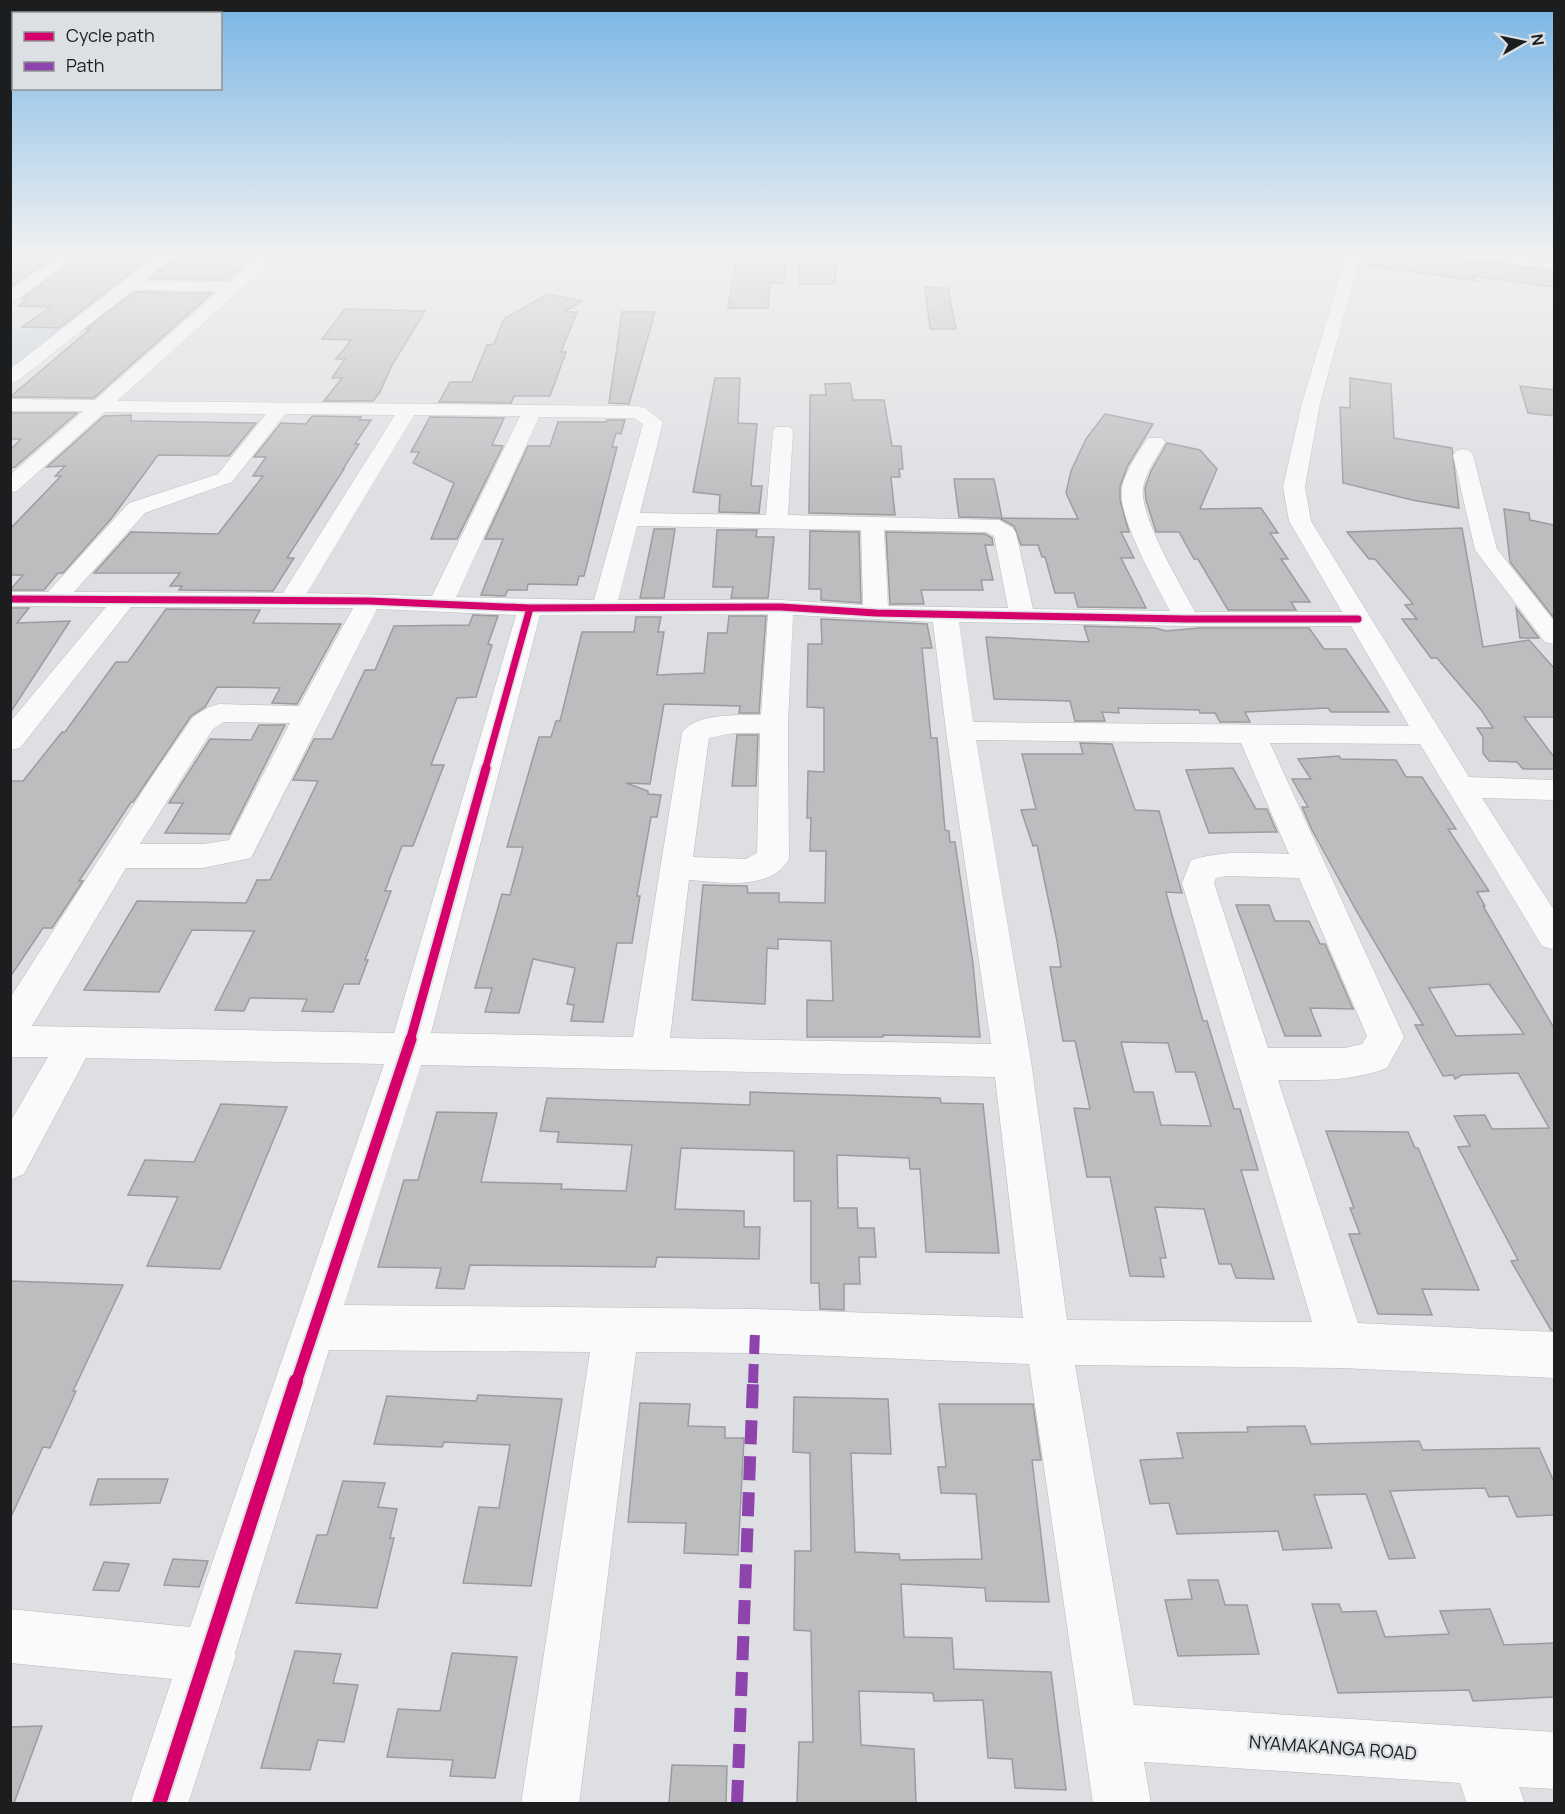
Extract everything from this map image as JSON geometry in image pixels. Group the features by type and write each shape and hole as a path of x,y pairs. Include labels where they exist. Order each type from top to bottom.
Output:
{"street":[{"path":"10,378 66,335"},
{"path":"10,487 181,335"},
{"path":"1331,335 1311,403 1294,487 1300,521 1554,938"},
{"path":"10,405 638,412 653,422 604,609"},
{"path":"55,599 137,508 225,478 279,409"},
{"path":"290,602 408,410"},
{"path":"441,603 532,411"},
{"path":"777,521 783,431"},
{"path":"1155,442 1132,493 1141,525 1186,619"},
{"path":"1463,455 1486,550 1554,637"},
{"path":"627,519 991,525 1005,533 1022,615"},
{"path":"872,522 876,613"},
{"path":"10,598 369,601 604,609 781,607 876,613 1186,619 1358,619"},
{"path":"10,741 125,599"},
{"path":"119,856 203,856 240,850 369,601"},
{"path":"675,868 750,871 773,859 774,723 781,607"},
{"path":"159,1803 209,1656 314,1327 408,1049 530,608"},
{"path":"945,614 960,731 1012,1061 1048,1342 1122,1803"},
{"path":"10,1030 161,785 203,723 219,713 308,715"},
{"path":"649,1054 696,733 704,728 774,723"},
{"path":"960,731 1430,735"},
{"path":"1251,733 1386,1037 1374,1057 1345,1064 1256,1064"},
{"path":"1460,787 1554,790"},
{"path":"1310,867 1227,864 1202,867 1198,883 1342,1345"},
{"path":"10,1041 1012,1061"},
{"path":"10,1161 75,1044"},
{"path":"314,1327 616,1332 755,1331 1048,1342 1342,1345 1554,1356"},
{"path":"550,1803 616,1332"},
{"path":"10,1636 209,1656"},
{"name":"NYAMAKANGA ROAD","path":"1111,1732 1488,1780 1554,1761"}],"shaded area":[{"path":"11,335 55,335 11,370"}],"building":[{"path":"83,335 165,335 94,398 10,397"},
{"path":"325,335 411,335 373,401 324,401 342,378 332,378 345,359 336,359 351,340 322,339"},
{"path":"498,335 568,335 561,352 566,352 550,396 514,396 511,403 439,402 450,382 472,382 487,345 494,344"},
{"path":"619,335 649,335 629,404 609,403"},
{"path":"715,378 740,378 738,423 757,424 751,486 762,486 759,513 719,512 720,495 693,492"},
{"path":"1350,378 1391,384 1394,438 1452,448 1459,508 1412,500 1343,483 1340,407 1350,408"},
{"path":"850,383 853,400 884,400 892,446 901,446 903,469 899,469 900,477 891,477 895,515 809,513 810,395 826,395 825,384"},
{"path":"1520,386 1554,390 1554,416 1528,413"},
{"path":"10,413 77,413 15,467 10,468 10,450 21,439 10,439"},
{"path":"1105,414 1153,424 1127,467 1120,487 1120,500 1129,532 1121,532 1134,558 1121,558 1146,608 1078,607 1074,593 1055,593 1045,557 1042,557 1038,545 1021,545 1014,526 999,518 959,517 954,479 994,479 1002,518 1078,519 1066,493 1071,471 1086,439"},
{"path":"131,415 131,421 256,423 229,456 158,455 111,519 63,573 58,573 44,590 10,590 23,575 10,575 10,529 61,476 55,476 65,466 47,467 104,416"},
{"path":"312,416 361,417 359,420 371,420 355,444 359,444 344,469 287,558 294,558 273,591 179,590 182,586 170,586 180,573 94,573 131,532 218,534 263,476 253,476 266,457 254,457 281,423 306,424"},
{"path":"430,417 504,418 492,445 503,446 457,539 431,539 454,483 413,463 419,452 411,452"},
{"path":"607,420 625,420 621,434 616,433 612,447 617,447 584,576 579,576 577,585 528,584 527,590 508,590 505,596 481,595 503,539 485,539 528,446 550,446 558,422 606,422"},
{"path":"1167,443 1200,450 1217,469 1200,509 1261,508 1278,533 1270,533 1288,559 1281,559 1310,602 1291,602 1296,610 1228,610 1179,532 1156,532 1146,500 1145,488 1151,471"},
{"path":"1504,509 1529,513 1530,520 1554,525 1554,618 1510,562"},
{"path":"1462,528 1483,647 1529,640 1554,668 1554,717 1524,717 1554,757 1554,769 1523,769 1517,762 1489,761 1483,753 1483,737 1477,728 1493,728 1482,711 1437,658 1431,658 1402,619 1417,619 1405,605 1413,604 1375,559 1369,559 1347,532"},
{"path":"654,529 675,529 664,598 640,598"},
{"path":"717,530 757,530 756,537 774,537 768,598 731,598 733,587 713,587"},
{"path":"810,531 859,532 861,603 821,600 821,589 809,589"},
{"path":"886,532 985,534 992,538 993,545 985,545 993,580 981,580 983,590 921,590 924,604 890,604"},
{"path":"10,608 29,608 17,623 70,621 10,713"},
{"path":"1516,608 1539,638 1520,638"},
{"path":"166,609 260,610 253,623 341,624 297,704 272,703 280,688 217,687 205,707 191,716 131,802 79,881 83,881 52,928 43,928 10,977 10,781 23,781 62,732 65,732 116,662 128,662"},
{"path":"473,615 498,616 488,644 492,645 476,697 457,698 431,765 444,765 413,846 402,846 385,891 391,891 365,960 368,960 359,984 344,984 333,1012 302,1011 307,999 250,998 244,1011 215,1010 254,931 192,930 159,992 84,990 137,901 246,903 257,880 270,880 318,781 293,780 314,739 332,739 365,670 375,670 394,626 469,625"},
{"path":"729,616 766,616 759,713 739,713 740,706 664,704 650,784 626,783 648,791 648,794 661,795 657,817 651,817 637,896 640,896 632,943 617,943 603,1022 571,1021 574,1005 567,1004 575,968 533,959 519,1013 485,1012 492,988 475,988 502,894 510,895 523,847 507,847 539,737 551,737 556,721 560,721 582,632 634,632 636,617 661,617 658,632 664,632 657,675 704,673 708,633 727,633"},
{"path":"821,619 927,624 932,648 922,648 931,738 937,738 945,830 949,831 950,842 955,842 973,964 980,1037 883,1035 883,1037 807,1037 807,1000 833,1001 831,941 778,939 778,949 767,948 765,1004 692,1000 703,885 747,886 748,893 779,893 779,902 825,903 826,851 810,851 811,818 807,818 808,771 824,772 824,708 807,707 808,644 822,644"},
{"path":"1084,626 1155,628 1166,631 1199,628 1309,628 1324,649 1346,649 1389,712 1331,712 1328,708 1245,712 1250,722 1220,722 1215,713 1200,713 1199,710 1118,708 1119,713 1102,712 1105,721 1075,721 1070,701 994,699 986,637 1089,642"},
{"path":"259,725 285,725 230,834 165,833 183,803 169,803 210,739 251,740"},
{"path":"737,735 758,735 756,786 732,786"},
{"path":"1080,743 1112,744 1135,810 1159,811 1182,893 1166,892 1203,1021 1207,1021 1234,1109 1240,1109 1258,1170 1241,1170 1274,1279 1236,1278 1231,1264 1219,1264 1204,1209 1155,1207 1166,1258 1160,1258 1164,1277 1130,1276 1110,1177 1087,1177 1074,1108 1090,1109 1075,1041 1063,1041 1050,967 1061,967 1057,941 1037,845 1033,846 1021,810 1036,809 1022,754 1083,754","holes":["1121,1042 1168,1043 1176,1072 1195,1072 1211,1126 1161,1125 1153,1092 1134,1092"]},
{"path":"1339,756 1341,759 1396,760 1406,777 1422,777 1456,829 1448,829 1489,891 1477,892 1554,1028 1554,1330 1551,1330 1511,1261 1518,1260 1458,1147 1470,1146 1454,1116 1485,1115 1492,1129 1549,1128 1518,1073 1462,1075 1455,1079 1453,1075 1443,1076 1415,1025 1423,1025 1312,830 1302,807 1308,807 1292,779 1311,779 1298,759","holes":["1489,984 1524,1034 1456,1036 1429,988"]},
{"path":"1233,768 1256,809 1267,809 1277,832 1209,833 1186,770"},
{"path":"1236,905 1269,905 1275,921 1309,921 1320,944 1325,944 1353,1009 1310,1008 1321,1036 1285,1036"},
{"path":"750,1092 940,1098 941,1103 983,1104 999,1253 926,1252 920,1169 910,1169 909,1158 837,1155 838,1208 857,1208 858,1228 874,1228 876,1257 859,1257 860,1284 844,1284 844,1310 820,1309 819,1283 811,1283 811,1201 794,1201 794,1151 681,1148 675,1209 744,1211 744,1227 760,1227 759,1259 657,1257 655,1267 470,1265 464,1289 436,1288 441,1268 378,1267 404,1180 418,1180 437,1112 497,1113 481,1182 562,1184 561,1189 626,1191 632,1145 557,1142 559,1132 540,1131 547,1098 750,1105"},
{"path":"221,1104 287,1107 220,1269 147,1266 178,1197 128,1195 145,1160 194,1162"},
{"path":"1326,1131 1408,1132 1415,1148 1418,1148 1479,1290 1422,1289 1432,1315 1378,1314 1349,1234 1360,1234 1350,1208 1354,1208"},
{"path":"10,1281 123,1285 73,1391 76,1391 50,1448 43,1447 10,1519"},
{"path":"478,1395 562,1399 531,1586 463,1583 479,1507 499,1508 510,1445 444,1442 442,1447 374,1444 387,1396 476,1401"},
{"path":"794,1397 888,1399 891,1454 851,1453 855,1552 899,1554 900,1560 982,1559 976,1494 941,1493 938,1467 946,1467 939,1404 1033,1404 1041,1460 1032,1460 1049,1602 986,1601 985,1588 901,1584 904,1637 952,1638 954,1669 1051,1672 1066,1790 1015,1788 1012,1759 988,1758 983,1700 934,1701 933,1693 859,1691 861,1745 914,1749 916,1803 797,1803 799,1742 813,1742 811,1631 794,1630 795,1551 811,1551 810,1453 793,1452"},
{"path":"640,1403 690,1404 688,1426 725,1427 725,1438 744,1438 738,1555 684,1553 686,1523 628,1522"},
{"path":"1305,1426 1311,1444 1419,1441 1423,1450 1539,1448 1554,1482 1554,1515 1517,1517 1508,1496 1489,1497 1485,1488 1390,1491 1415,1558 1389,1559 1366,1494 1314,1495 1332,1548 1283,1550 1278,1531 1177,1534 1169,1503 1150,1504 1140,1460 1183,1458 1177,1433 1248,1432 1247,1427"},
{"path":"98,1479 168,1479 160,1503 90,1505"},
{"path":"343,1481 385,1483 378,1507 397,1509 390,1538 394,1538 377,1608 296,1603 317,1535 327,1535"},
{"path":"173,1559 208,1561 199,1587 164,1585"},
{"path":"104,1562 129,1564 119,1591 93,1590"},
{"path":"1188,1580 1218,1580 1225,1605 1247,1605 1259,1654 1178,1656 1165,1600 1192,1599"},
{"path":"1312,1604 1339,1604 1342,1612 1376,1611 1385,1637 1449,1634 1440,1611 1490,1609 1504,1645 1554,1643 1554,1697 1473,1701 1469,1690 1338,1693"},
{"path":"295,1651 341,1654 333,1683 358,1685 344,1742 318,1740 310,1770 261,1768"},
{"path":"452,1653 517,1657 495,1778 450,1776 453,1760 387,1757 398,1709 440,1711"},
{"path":"42,1726 14,1803 10,1803 10,1727"},
{"path":"672,1765 727,1766 726,1803 669,1803"}],"marked path":[{"path":"737,1804 755,1331"}],"cycle path":[{"path":"10,599 369,601 530,608 781,607 876,613 1186,619 1358,619"},
{"path":"159,1804 314,1327 408,1049 530,608"}]}
